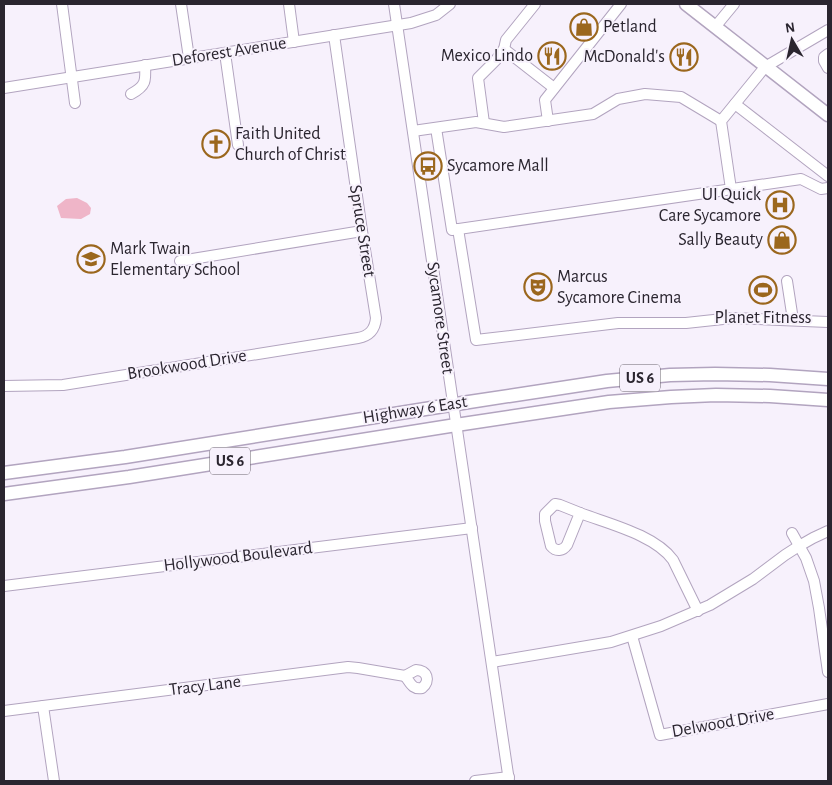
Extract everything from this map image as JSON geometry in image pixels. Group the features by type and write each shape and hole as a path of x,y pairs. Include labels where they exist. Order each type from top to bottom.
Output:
{"main road":[{"path":"686,4 828,115"},
{"name":"Highway 6 East","path":"4,473 116,458 606,381 715,374 828,379"},
{"name":"Highway 6 East","path":"4,494 129,477 609,402 716,395 828,400"}],"street":[{"path":"62,4 75,103"},
{"path":"181,4 189,58"},
{"path":"289,4 294,42"},
{"name":"Sycamore Street","path":"394,4 509,779"},
{"name":"Deforest Avenue","path":"4,88 412,23 436,15 450,4"},
{"path":"484,123 478,78 496,60 504,49 506,40 535,4"},
{"path":"548,121 545,100 622,4"},
{"path":"715,27 734,4"},
{"path":"731,189 721,121 765,67 828,30"},
{"name":"Spruce Street","path":"334,35 376,318 376,325 368,334"},
{"path":"504,49 554,88"},
{"path":"225,53 238,146"},
{"path":"828,54 824,56 824,61 828,68"},
{"path":"131,94 140,89 146,79 145,66"},
{"path":"412,131 476,122 504,127 593,114 618,99 645,94 680,97 721,121"},
{"path":"735,104 828,176"},
{"path":"436,128 452,230 800,179 821,189 828,188"},
{"path":"458,229 476,340 618,323 686,323 732,318 828,322"},
{"path":"180,261 362,231"},
{"path":"787,281 793,320"},
{"name":"Brookwood Drive","path":"4,386 63,385 358,338 368,334"},
{"path":"580,513 565,548 560,550 553,548 549,539 545,514 555,504 560,505 636,534 661,547 673,560 698,611"},
{"name":"Hollywood Boulevard","path":"4,586 472,528"},
{"path":"492,662 611,642 660,626 698,611 749,582 799,546 828,531"},
{"path":"792,533 810,570 817,594 828,672"},
{"name":"Delwood Drive","path":"632,636 660,735 828,704"},
{"name":"Tracy Lane","path":"4,711 348,668 405,676"},
{"path":"43,706 54,781"},
{"path":"475,781 509,779"}],"shaded area":[{"path":"77,198 87,203 91,208 90,214 81,219 61,218 57,206 66,199"}],"place":[{"name":"Petland","path":"584,27"},
{"name":"Mexico Lindo","path":"552,56"},
{"name":"McDonald's","path":"684,57"},
{"name":"Faith United Church of Christ","path":"216,144"},
{"name":"Sycamore Mall","path":"428,166"},
{"name":"UI Quick Care Sycamore","path":"780,205"},
{"name":"Sally Beauty","path":"782,240"},
{"name":"Mark Twain Elementary School","path":"91,259"},
{"name":"Marcus Sycamore Cinema","path":"538,287"},
{"name":"Planet Fitness","path":"763,290"}]}
